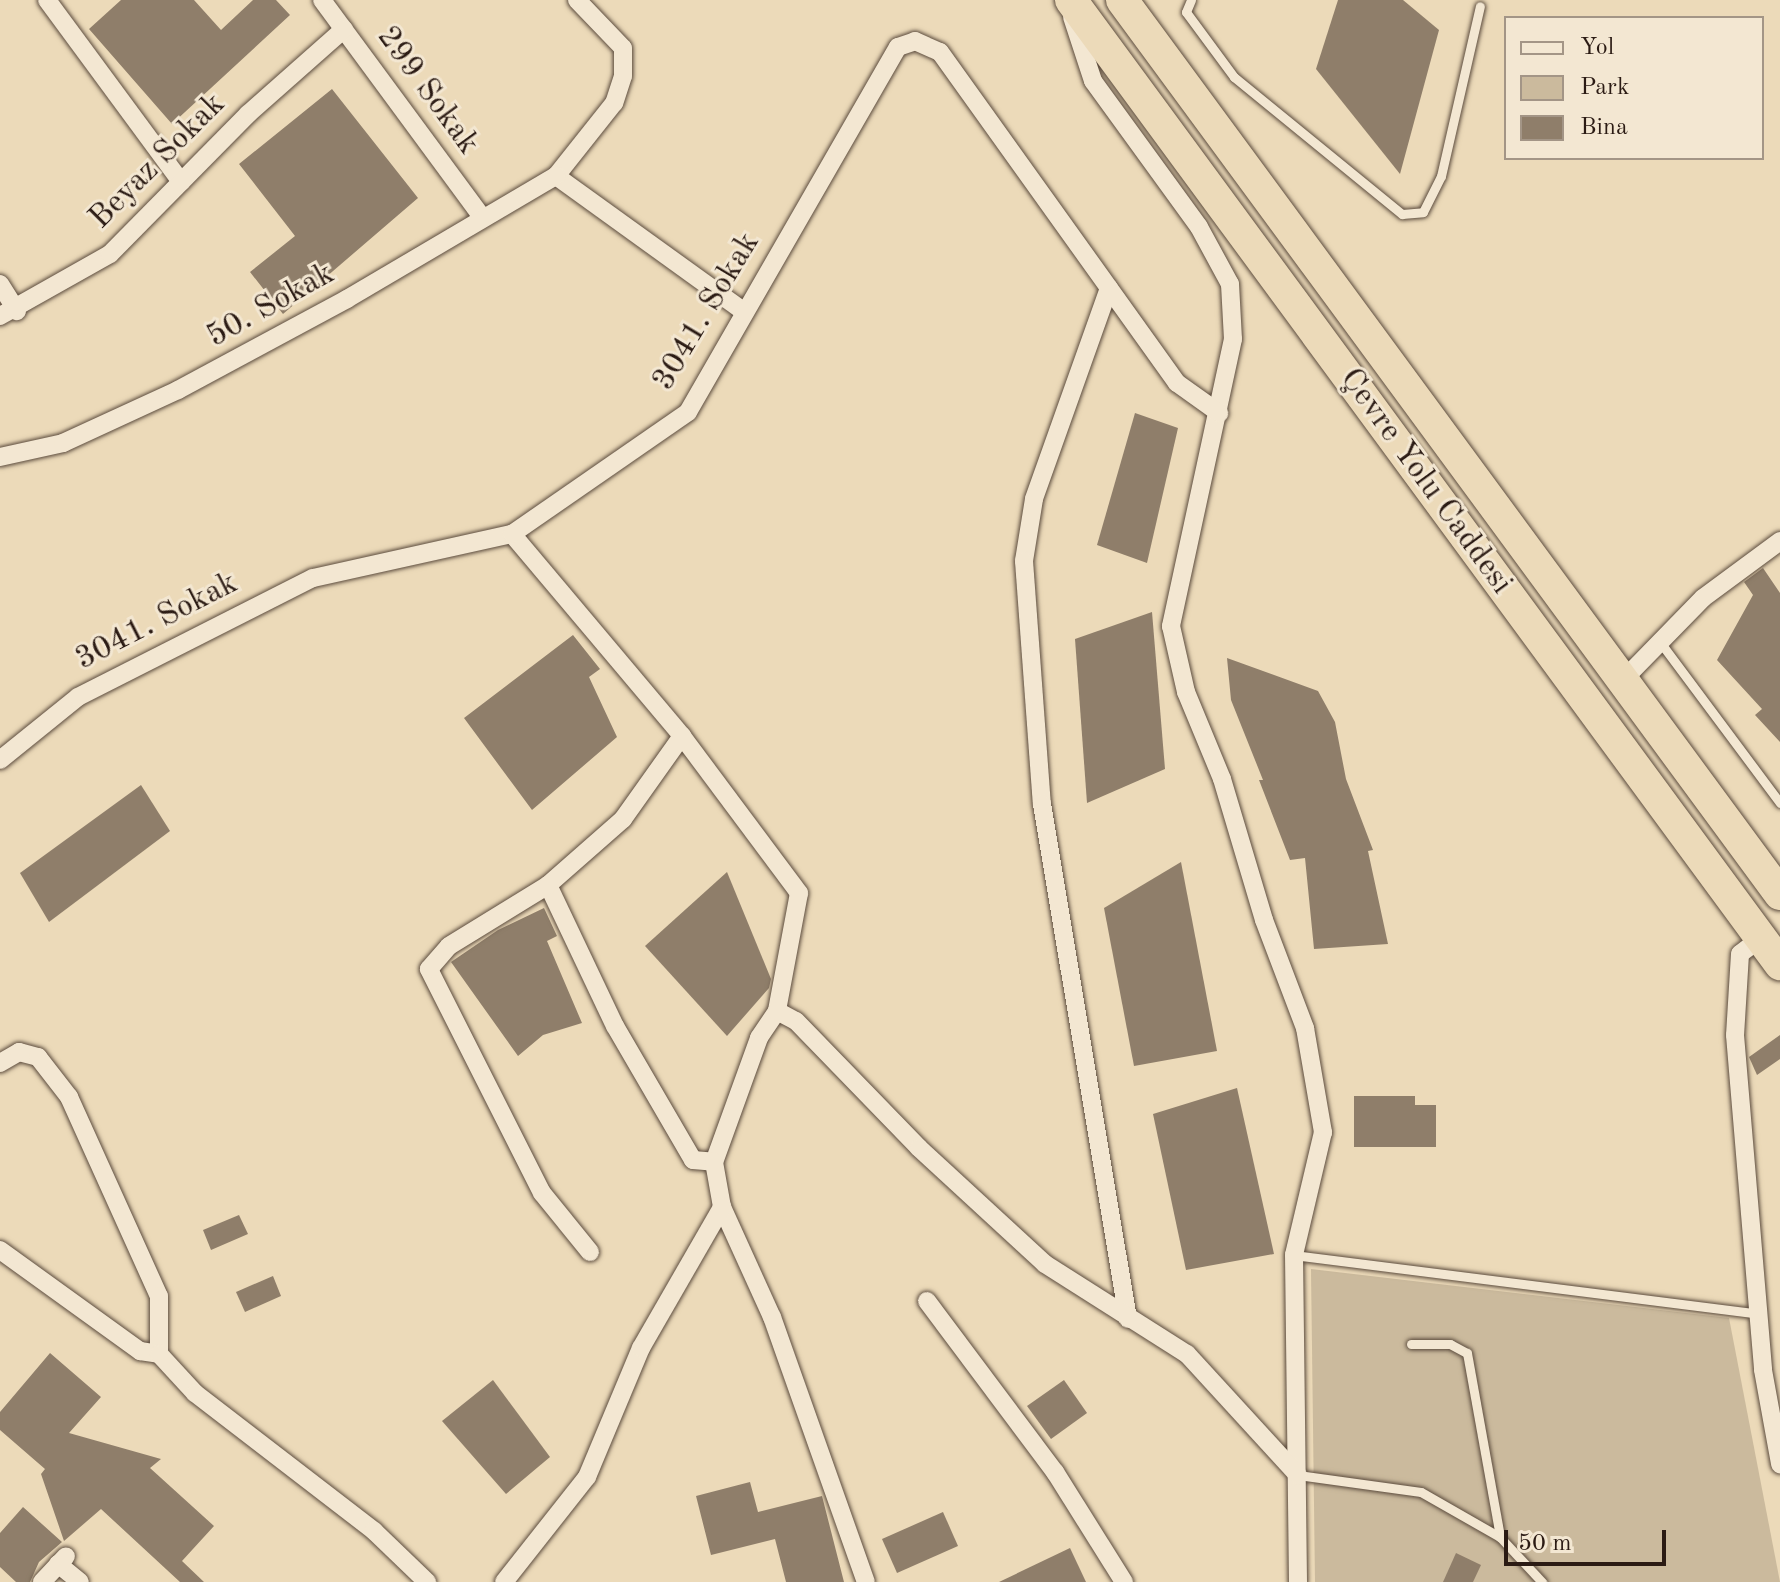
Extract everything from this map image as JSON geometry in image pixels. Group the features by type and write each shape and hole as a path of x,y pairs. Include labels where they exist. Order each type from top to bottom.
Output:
{"highway":[{"name":"Çevre Yolu Caddesi","path":"1069,0 1780,964"},
{"name":"Çevre Yolu Caddesi","path":"1122,0 1780,894"}],"street":[{"path":"47,0 181,182"},
{"name":"299 Sokak","path":"322,0 483,218"},
{"path":"577,0 623,48 623,76 614,103 556,176 743,311"},
{"path":"1069,0 1093,81 1199,227 1230,284 1233,339 1171,626 1186,692 1222,779 1264,920 1305,1028 1323,1132 1294,1255 1298,1582"},
{"name":"Beyaz Sokak","path":"8,313 110,254 181,182 344,29"},
{"name":"3041. Sokak","path":"0,760 78,697 313,578 512,534 688,412 743,311 898,47 915,41 940,52 1177,383 1219,413"},
{"name":"50. Sokak","path":"0,457 63,443 178,390 556,176"},
{"path":"0,284 8,313"},
{"path":"1109,288 1034,499 1024,561 1042,804 1128,1319"},
{"path":"512,534 682,736 799,893 777,1011 759,1038 714,1162 722,1207 772,1317 866,1582"},
{"path":"1624,679 1703,598 1780,541"},
{"path":"590,1252 542,1193 429,969 449,946 548,885 623,819 682,736"},
{"path":"548,885 615,1026 693,1160 714,1162"},
{"path":"1761,938 1740,954 1735,1035 1758,1314 1772,1368 1780,1464"},
{"path":"777,1011 796,1021 919,1148 1045,1264 1187,1354 1298,1475"},
{"path":"0,1063 19,1052 38,1057 69,1097 159,1296 159,1354"},
{"path":"504,1582 587,1477 641,1348 722,1207"},
{"path":"0,1250 140,1351 159,1354 195,1393 374,1531 427,1582"},
{"path":"927,1301 1055,1472 1124,1582"},
{"path":"42,1582 62,1560 80,1582"}],"lane":[{"path":"1191,0 1186,12 1234,77 1402,214 1423,212 1441,176 1480,6"},
{"path":"1660,642 1780,803"},
{"path":"1294,1255 1758,1314"},
{"path":"1411,1344 1450,1344 1467,1353 1500,1537"},
{"path":"1298,1475 1421,1492 1500,1537 1542,1582"}],"green space":[{"path":"1311,1269 1729,1318 1780,1582 1315,1582"}],"building":[{"path":"121,0 194,0 221,30 253,0 276,0 290,15 172,124 89,29"},
{"path":"1338,0 1403,0 1439,30 1400,174 1316,69"},
{"path":"332,89 418,198 283,314 250,272 295,236 239,164"},
{"path":"1135,413 1178,428 1147,563 1097,545"},
{"path":"1763,568 1780,593 1780,742 1755,715 1762,709 1717,660 1753,595 1744,582"},
{"path":"1152,612 1165,769 1087,803 1075,639"},
{"path":"573,635 600,669 589,677 617,737 532,810 464,718"},
{"path":"1227,658 1318,691 1335,722 1346,779 1373,850 1368,851 1388,944 1314,949 1305,858 1290,860 1231,700"},
{"path":"141,785 170,831 49,922 20,873"},
{"path":"1181,862 1217,1051 1134,1066 1104,908"},
{"path":"727,872 771,979 769,988 727,1036 645,946"},
{"path":"544,908 557,936 547,941 582,1023 543,1035 518,1056 451,962 498,930"},
{"path":"1780,1035 1780,1059 1757,1075 1749,1057"},
{"path":"1237,1088 1274,1254 1186,1270 1153,1114"},
{"path":"1354,1096 1415,1096 1415,1105 1436,1105 1436,1147 1354,1147"},
{"path":"239,1215 248,1234 211,1250 203,1230"},
{"path":"273,1276 281,1296 245,1312 236,1292"},
{"path":"50,1353 101,1397 69,1433 161,1459 150,1468 214,1526 182,1561 204,1582 180,1582 101,1509 64,1541 41,1474 45,1469 0,1430 0,1412"},
{"path":"493,1380 550,1457 506,1494 442,1421"},
{"path":"1064,1380 1087,1413 1051,1439 1027,1406"},
{"path":"750,1482 758,1512 822,1496 844,1582 786,1582 775,1539 711,1555 696,1496"},
{"path":"23,1507 62,1542 39,1562 30,1582 16,1582 0,1567 0,1533"},
{"path":"943,1512 958,1546 897,1573 882,1539"},
{"path":"1070,1548 1086,1582 999,1582"},
{"path":"1456,1553 1481,1565 1473,1582 1443,1582"}]}
